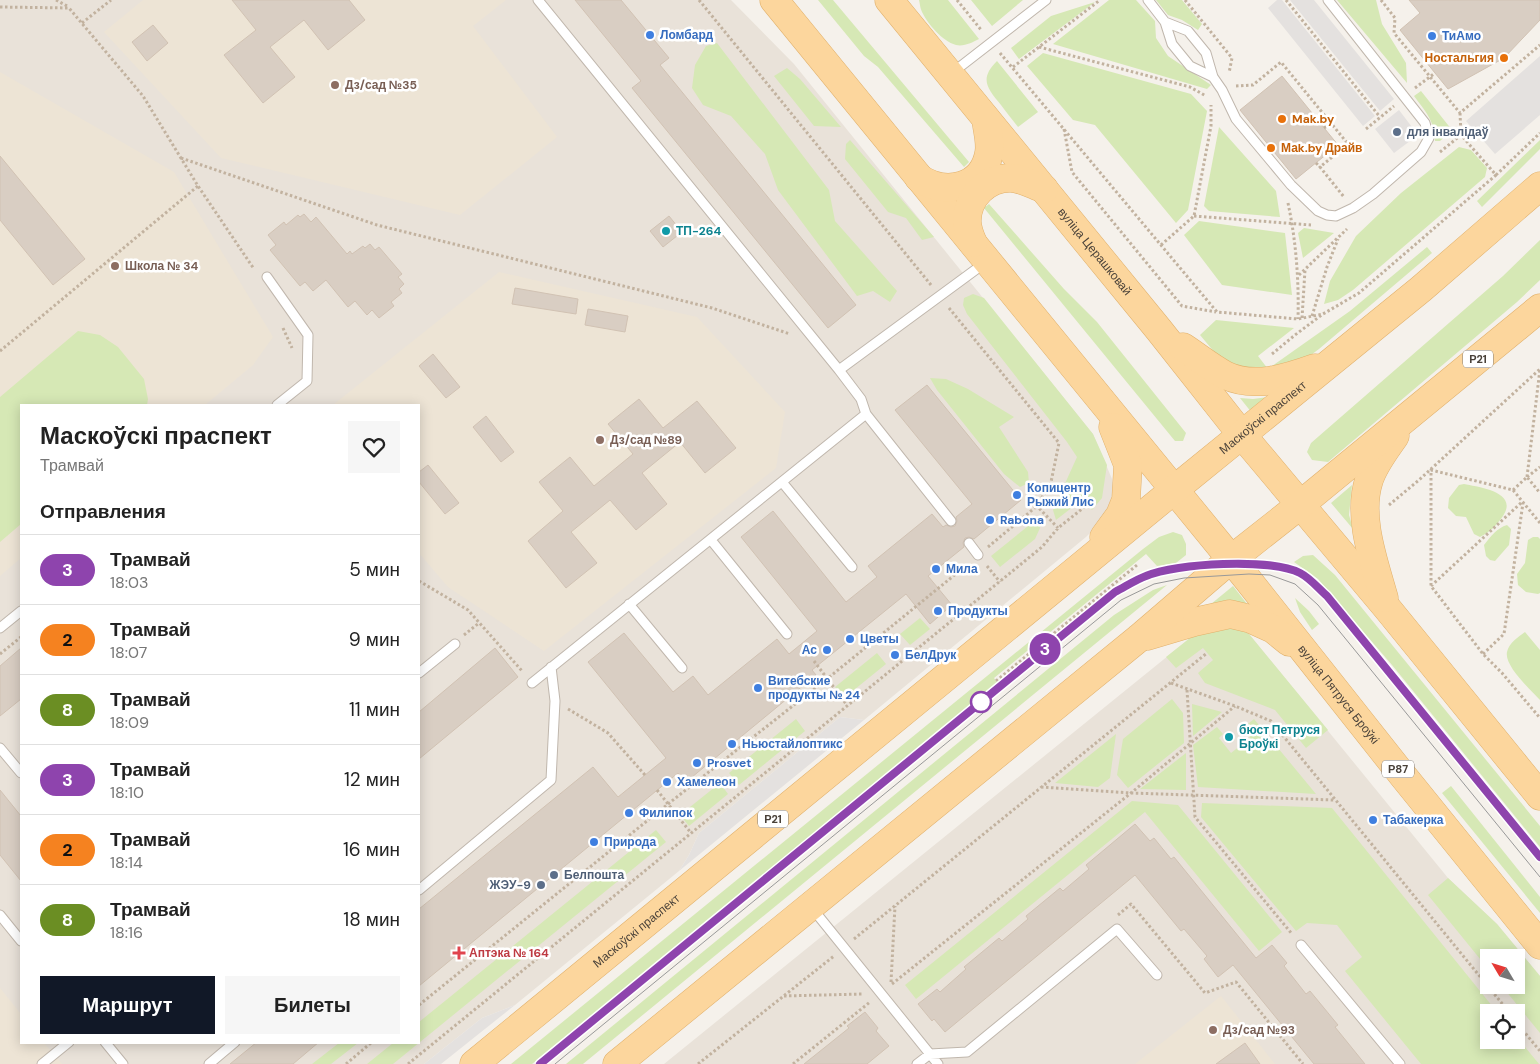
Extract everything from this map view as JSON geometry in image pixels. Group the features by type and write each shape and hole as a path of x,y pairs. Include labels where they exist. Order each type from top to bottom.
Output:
{"main road":[{"path":"774,0 1174,489"},
{"name":"вуліца Церашковай","path":"889,0 1300,505"},
{"path":"919,178 937,187 947,188 962,185 975,178 987,161 990,151 986,119"},
{"path":"980,252 968,232 967,220 969,208 974,197 982,188 991,182 1012,178 1023,180 1044,189"},
{"name":"Маскоўскі праспект","path":"474,1064 1174,489 1421,289 1540,186"},
{"name":"Р21","path":"617,1064 1139,638 1231,559 1300,505 1540,308"},
{"path":"1159,330 1226,376 1251,383 1289,378 1333,361"},
{"path":"1072,573 1101,542 1120,515 1126,500 1128,465 1098,396"},
{"path":"1387,608 1372,557 1364,505 1369,478 1382,454 1416,409"},
{"name":"вуліца Пятруся Броўкі","path":"1174,489 1540,946"},
{"path":"1300,505 1387,608 1540,796"},
{"name":"Р87","path":"1139,638 1230,614 1251,619 1273,629 1315,664"}],"lane":[{"path":"538,0 839,370 861,399 866,414 951,521"},
{"path":"950,74 1046,0"},
{"path":"1148,0 1165,22 1172,44 1190,66 1213,77"},
{"path":"1165,22 1188,31 1206,53 1213,77 1222,90 1236,119 1291,185 1318,211 1327,216 1336,216 1353,208 1373,194 1422,152 1429,138 1426,123 1328,0"},
{"path":"839,370 940,296 980,252"},
{"path":"263,276 308,335 307,381 278,404"},
{"path":"532,683 866,414"},
{"path":"782,482 852,567"},
{"path":"711,540 788,634"},
{"path":"969,543 978,555"},
{"path":"629,604 682,668"},
{"path":"0,628 20,612"},
{"path":"420,672 454,644"},
{"path":"420,889 551,780 555,701 552,667"},
{"path":"0,748 20,772"},
{"path":"811,906 938,1064"},
{"path":"0,915 20,940"},
{"path":"917,1064 930,1054 967,1052 1117,929 1156,975"},
{"path":"1301,945 1400,1064"},
{"path":"42,1064 67,1044"},
{"path":"107,1044 123,1064"},
{"path":"209,1064 233,1044"}],"path":[{"path":"56,0 69,8 143,96 198,186 263,276"},
{"path":"82,23 111,0"},
{"path":"420,1004 668,804 827,679 978,555 1037,506 1052,482 1059,443 699,0"},
{"path":"957,0 1217,312"},
{"path":"1013,67 1100,0"},
{"path":"1286,0 1380,117"},
{"path":"1381,0 1394,18 1394,33 1460,113 1461,135 1496,174"},
{"path":"0,7 69,8"},
{"path":"1460,113 1540,45"},
{"path":"1039,46 1190,87 1212,98 1211,126 1194,216 1161,245"},
{"path":"1228,86 1253,85 1281,62 1348,144 1320,167"},
{"path":"1411,92 1435,72"},
{"path":"1366,130 1398,103"},
{"path":"1324,128 1331,123"},
{"path":"1063,128 1072,172 1182,306 1217,312 1300,318 1323,314"},
{"path":"1269,357 1323,314 1359,293 1496,174 1540,132"},
{"path":"181,158 377,225 712,308 817,344"},
{"path":"1316,163 1349,203"},
{"path":"0,351 198,186"},
{"path":"1194,216 1311,225"},
{"path":"1293,224 1299,275 1300,318"},
{"path":"1299,275 1349,227 1340,227"},
{"path":"1312,316 1339,236"},
{"path":"1300,318 1305,270"},
{"path":"283,328 307,381"},
{"path":"1383,510 1431,470 1540,370"},
{"path":"1540,370 1527,477 1540,493"},
{"path":"1513,490 1540,467"},
{"path":"1431,470 1513,490 1540,523"},
{"path":"1431,470 1431,586 1483,654 1502,673 1540,718"},
{"path":"1431,586 1523,502"},
{"path":"1483,654 1504,634 1523,502"},
{"path":"408,1064 1000,582 1042,547 1058,528 1087,505"},
{"path":"1037,506 1058,528"},
{"path":"978,555 1000,582"},
{"path":"996,681 1137,565"},
{"path":"420,582 468,610 532,683"},
{"path":"0,654 20,638"},
{"path":"698,1064 1207,654"},
{"path":"814,661 847,705"},
{"path":"1170,683 1272,721 1501,1004"},
{"path":"1187,690 1194,817 1301,945"},
{"path":"555,701 608,733 645,775"},
{"path":"793,1064 1131,793 1235,706"},
{"path":"1040,788 1335,800"},
{"path":"657,790 691,833"},
{"path":"1116,917 1131,904 1205,992 1236,982 1303,1064"},
{"path":"891,985 895,906"},
{"path":"783,996 881,993"},
{"path":"1525,1033 1540,1051"},
{"path":"346,1064 370,1044"}],"shaded area":[{"path":"0,0 731,0 794,64 1093,434 1112,479 1113,492 1105,518 1086,537 864,720 840,717 699,833 679,871 515,1005 482,1018 424,1064 0,1064"},
{"name":"Дз/сад №35","path":"143,0 506,0 473,26 557,137 460,215 221,158 104,32"},
{"path":"1277,0 1282,0 1375,116 1363,126 1268,8"},
{"path":"1290,0 1314,0 1394,99 1380,111"},
{"path":"1540,56 1540,115 1495,154 1466,121"},
{"name":"Школа № 34","path":"0,72 174,172 273,337 253,365 206,404 20,404 20,559 0,576"},
{"name":"для інвалідаў","path":"1399,110 1418,135 1394,153 1375,129"},
{"name":"Дз/сад №89","path":"499,272 697,317 785,412 776,468 544,651 448,587 420,554 420,404 334,404"},
{"path":"1200,630 1249,634 1448,878 1497,924 1518,949 1480,949 1480,994 1525,994 1525,958 1540,976 1540,1064 664,1064"},
{"path":"840,717 864,720 679,871 699,833"},
{"path":"0,988 20,1013 20,1044 45,1044 62,1064 0,1064"},
{"name":"Дз/сад №93","path":"1221,996 1275,1064 1135,1064"},
{"path":"515,1005 441,1064 424,1064 482,1018"}],"green space":[{"path":"818,0 833,0 969,162 964,167 878,67 864,56"},
{"path":"919,0 948,0 979,39 962,45 956,45 946,40 928,22 921,10"},
{"path":"971,0 1023,0 992,26"},
{"path":"1109,0 1136,0 1155,21 1156,38 1168,56 1211,85 1207,89 1053,44"},
{"path":"1156,0 1182,0 1202,24 1198,30 1182,20 1168,15"},
{"path":"1337,0 1376,0 1382,24 1406,63 1407,83"},
{"path":"1095,2 1019,59 1011,48 1051,16"},
{"path":"717,43 829,190 835,221 897,291 890,302 873,291 857,296 778,190 765,154 731,116 703,105 692,88 695,65 706,46"},
{"path":"1043,53 1191,94 1207,111 1188,210 1176,223 1095,125 1073,120 1027,66"},
{"path":"997,61 1038,112 1018,127 992,93 987,83 988,73"},
{"path":"787,68 800,79 841,127 814,126 774,76"},
{"path":"1421,91 1452,130 1440,141 1435,141 1431,122 1414,96"},
{"path":"1219,127 1276,191 1280,217 1209,211 1204,206"},
{"path":"850,140 934,237 922,240 906,218 888,212 845,159 846,144"},
{"path":"1540,140 1540,149 1482,207 1477,201"},
{"path":"1459,147 1471,150 1487,168 1485,177 1353,290 1338,300 1324,304 1330,281 1356,236 1401,193"},
{"path":"989,204 1064,289 1097,322 1186,433 1183,441 1175,441 984,208"},
{"path":"1199,221 1285,233 1292,295 1222,285 1184,235"},
{"path":"1304,228 1334,233 1303,258 1298,233"},
{"path":"1540,240 1540,280 1517,302 1328,462 1312,460 1307,452 1311,443 1503,276"},
{"path":"1427,247 1432,253 1319,349 1296,366 1262,375 1221,360 1200,335 1216,320 1294,328 1258,356 1268,369 1350,311"},
{"path":"973,294 984,298 1093,434 1107,465 1102,498 1092,510 1083,499 1056,520 1053,510 1077,457 967,314 963,305 964,298"},
{"path":"78,331 100,335 118,347 144,379 148,399 147,404 20,404 20,525 0,542 0,397"},
{"path":"930,378 946,379 968,389 1014,417 999,427 1028,472 1029,483 1020,487 1004,474 937,390"},
{"path":"1275,396 1256,418 1240,398 1253,399"},
{"path":"1464,484 1495,492 1506,501 1507,508 1498,523 1480,537 1474,534 1466,517 1456,516 1448,508 1449,498 1459,485"},
{"path":"1352,485 1349,515 1353,529 1331,503"},
{"path":"1038,518 1040,528 1035,539 1000,567 991,556"},
{"path":"1507,525 1511,529 1509,545 1495,561 1490,560 1486,556 1484,545 1497,530"},
{"path":"1173,532 1182,535 1186,544 1186,555 1176,563 1157,566 1146,554 994,678 998,684 532,1064 511,1064 1143,549 1159,537"},
{"path":"1533,537 1540,539 1540,593 1538,594 1526,592 1518,585 1517,574 1525,563 1528,540"},
{"path":"1313,555 1335,575 1540,826 1540,847 1392,665 1318,579 1294,562 1303,556"},
{"path":"1167,585 583,1064 566,1064 1114,615 1153,590"},
{"path":"1233,586 1251,609 1235,605 1211,604"},
{"path":"1295,598 1319,624 1312,630 1300,612"},
{"path":"920,618 930,629 910,645 900,634"},
{"path":"1231,624 1249,634 1328,730 1306,748 1275,710 1205,683 1198,673 1213,660 1203,648 1176,668 1166,657 1200,630"},
{"path":"1525,632 1540,650 1540,700 1519,678 1507,658 1507,652 1514,640"},
{"path":"877,653 886,664 844,698 835,687"},
{"path":"1172,699 1183,713 1184,743 1128,788 1117,775 1123,739"},
{"path":"1192,704 1222,712 1193,736"},
{"path":"796,719 805,731 739,785 729,773"},
{"path":"1254,719 1316,794 1198,787 1193,745 1217,727 1223,734 1219,738 1231,753 1250,738 1243,728"},
{"path":"1116,734 1110,778 1098,787 1055,783"},
{"path":"1186,753 1186,790 1140,789"},
{"path":"720,783 728,794 689,826 680,815"},
{"path":"1451,786 1540,897 1540,913 1442,793"},
{"path":"1132,801 1178,805 1282,932 1259,951 1145,812 916,999 905,985"},
{"path":"1202,803 1332,808 1480,991 1480,994 1482,994 1491,1004 1480,1004 1480,1049 1525,1049 1525,1047 1539,1064 1421,1064 1345,971 1362,957 1337,925 1307,923 1296,931 1201,817"},
{"path":"656,830 666,842 420,1042 420,1021"},
{"path":"1448,878 1497,924 1518,949 1480,949 1480,959 1428,895"},
{"path":"1525,958 1540,976 1540,1033 1525,1015 1525,1004 1516,1004 1508,994 1525,994"},
{"path":"338,1044 357,1044 331,1064 312,1064"},
{"path":"392,1044 418,1044 393,1064 367,1064"}],"building":[{"path":"232,0 349,0 365,20 328,50 304,20 270,47 295,77 263,103 224,55 256,30"},
{"path":"575,0 621,0 669,58 660,65 856,305 828,328 632,88 641,81"},
{"path":"1409,0 1540,0 1540,20 1504,58 1448,89 1400,30 1420,13"},
{"path":"153,25 168,43 147,61 132,42"},
{"name":"Mak.by","path":"1282,76 1338,145 1296,179 1240,110"},
{"path":"0,156 85,259 53,285 0,220"},
{"path":"304,214 311,222 316,217 347,254 350,251 352,254 363,246 365,248 370,244 375,250 379,247 402,274 398,277 404,284 399,289 402,293 391,302 394,306 379,318 372,310 367,315 355,301 348,307 326,280 313,291 305,282 300,286 270,250 276,245 268,235 284,222 286,225 298,215 300,217"},
{"name":"ТП-264","path":"669,216 682,232 663,247 650,231"},
{"path":"515,288 578,299 576,314 512,304"},
{"path":"588,309 628,316 625,332 585,325"},
{"path":"433,354 460,387 446,398 419,366"},
{"path":"927,385 1021,500 974,539 965,538 964,547 928,576 952,605 930,624 906,594 812,670 816,675 686,782 678,773 420,985 420,908 593,767 618,797 666,758 588,662 624,633 673,692 693,676 708,695 777,639 789,654 817,631 741,537 773,511 846,602 877,577 868,566 932,514 943,527 946,525 955,526 956,517 972,504 895,410"},
{"path":"639,399 663,428 697,401 736,448 705,473 680,442 642,473 667,504 636,530 610,500 571,532 597,563 566,588 528,541 563,511 539,482 570,457 594,486 633,454 608,424"},
{"path":"486,416 514,452 501,462 473,427"},
{"path":"428,465 459,503 445,514 420,483 420,471"},
{"path":"495,648 518,677 420,758 420,711"},
{"path":"20,649 20,700 0,716 0,666"},
{"path":"0,790 20,815 20,880 0,855"},
{"path":"1135,824 1150,841 1154,838 1171,859 1174,857 1256,958 1272,945 1287,963 1284,966 1306,994 1310,991 1338,1025 1335,1027 1365,1064 1314,1064 1233,965 1218,977 1204,959 1207,956 1184,929 1181,931 1135,875 945,1032 934,1019 932,1021 918,1004 937,989 940,992 966,969 964,967 999,938 1002,941 1028,919 1026,916 1060,888 1063,891 1089,869 1086,865"},
{"path":"865,1012 878,1028 876,1031 889,1046 867,1064 804,1064 849,1028 847,1026"},
{"path":"1245,1043 1260,1064 1216,1064"},
{"path":"255,1044 317,1044 293,1064 230,1064"}],"tram line":[{"path":"540,1064 1115,592 1142,578 1179,568 1223,564 1268,565 1286,568 1300,573 1307,578 1327,596 1540,857"},
{"name":"3","path":"540,1064 1115,592 1146,576 1177,568 1252,564 1276,566 1301,574 1327,596 1540,857"},
{"path":"555,1064 1121,600 1154,584 1184,578 1249,574 1270,575 1295,584 1318,605 1540,877"}],"place":[{"name":"Ломбард","path":"650,35"},
{"name":"ТиАмо","path":"1432,36"},
{"name":"Ностальгия","path":"1504,58"},
{"name":"Дз/сад №35","path":"335,85"},
{"name":"Mak.by","path":"1282,119"},
{"name":"для інвалідаў","path":"1397,132"},
{"name":"Маk.by Драйв","path":"1271,148"},
{"name":"ТП-264","path":"666,231"},
{"name":"Школа № 34","path":"115,266"},
{"name":"Дз/сад №89","path":"600,440"},
{"name":"Копицентр Рыжий Лис","path":"1017,495"},
{"name":"Rabona","path":"990,520"},
{"name":"Мила","path":"936,569"},
{"name":"Продукты","path":"938,611"},
{"name":"Цветы","path":"850,639"},
{"name":"Ас","path":"827,650"},
{"name":"БелДрук","path":"895,655"},
{"name":"Витебские продукты № 24","path":"758,688"},
{"name":"бюст Петруся Броўкі","path":"1229,737"},
{"name":"Ньюстайлоптикс","path":"732,744"},
{"name":"Prosvet","path":"697,763"},
{"name":"Хамелеон","path":"667,782"},
{"name":"Филипок","path":"629,813"},
{"name":"Табакерка","path":"1373,820"},
{"name":"Природа","path":"594,842"},
{"name":"Белпошта","path":"554,875"},
{"name":"ЖЭУ-9","path":"541,885"},
{"name":"Аптэка № 164","path":"459,953"},
{"name":"Дз/сад №93","path":"1213,1030"}]}
